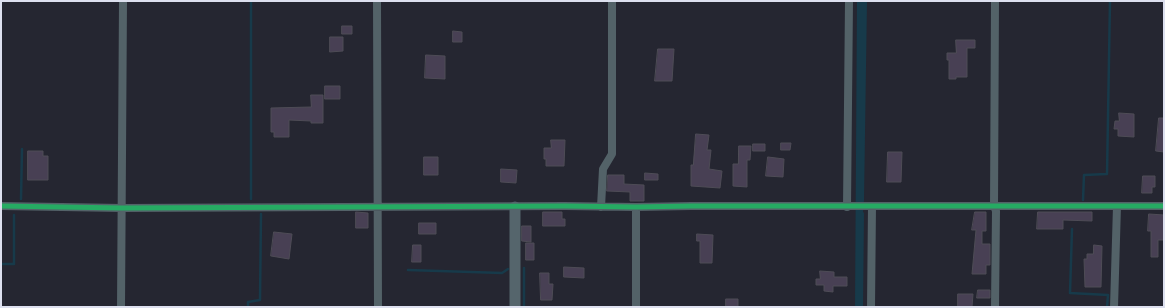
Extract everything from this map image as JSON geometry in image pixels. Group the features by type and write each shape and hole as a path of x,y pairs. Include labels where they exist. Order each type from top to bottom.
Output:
{"street":[{"path":"121,307 123,1"},
{"path":"377,1 378,307"},
{"path":"601,207 603,169 612,154 612,1"},
{"path":"849,1 850,206"},
{"path":"994,1 994,206 996,211 995,307"},
{"path":"1,206 122,208 515,206 1164,206"},
{"path":"515,206 515,307"},
{"path":"868,206 870,307"},
{"path":"1114,307 1117,206"},
{"path":"636,207 636,307"}],"water":[{"path":"857,1 867,1 863,212 863,307 855,307"}],"building":[{"path":"342,26 352,26 352,34 342,34"},
{"path":"453,31 462,32 462,42 453,42"},
{"path":"330,37 343,37 343,51 330,52"},
{"path":"956,40 975,40 975,48 967,48 967,77 956,77 956,79 949,79 949,60 947,60 947,53 956,53"},
{"path":"658,49 674,49 672,81 655,81"},
{"path":"426,55 445,56 445,79 425,78"},
{"path":"325,86 340,86 340,99 325,99"},
{"path":"311,95 323,95 323,123 289,120 289,137 274,137 274,132 271,132 271,108 311,107"},
{"path":"1119,113 1134,114 1134,137 1118,136 1118,129 1114,129 1115,121 1119,121"},
{"path":"1159,118 1164,118 1164,152 1156,151"},
{"path":"696,134 709,135 707,150 711,150 709,169 722,171 720,188 691,186 691,165 693,165"},
{"path":"551,140 565,140 564,166 546,166 546,159 544,159 544,148 551,148"},
{"path":"781,143 791,143 790,150 781,150"},
{"path":"753,144 765,144 765,151 753,151"},
{"path":"739,146 751,146 750,160 747,160 747,187 733,186 733,164 738,164"},
{"path":"28,151 43,151 43,156 48,156 48,180 28,180"},
{"path":"888,152 902,152 901,182 887,182"},
{"path":"424,157 438,157 438,175 424,175"},
{"path":"768,157 784,159 783,177 766,176"},
{"path":"501,169 517,170 516,183 501,182"},
{"path":"645,173 658,174 658,180 645,180"},
{"path":"608,175 624,175 624,184 644,185 644,201 630,201 630,192 607,191"},
{"path":"1143,176 1155,176 1155,187 1152,187 1152,193 1142,193"},
{"path":"356,212 368,213 368,228 356,228"},
{"path":"543,212 562,212 562,219 565,219 565,226 543,226"},
{"path":"975,212 986,212 986,231 982,231 982,244 990,244 990,265 986,265 986,274 972,274 976,230 972,230"},
{"path":"1038,212 1092,212 1092,221 1063,220 1063,229 1037,229"},
{"path":"1149,214 1164,215 1164,240 1158,240 1158,257 1151,257 1151,231 1148,231"},
{"path":"419,223 436,223 436,234 419,234"},
{"path":"522,226 531,226 531,242 522,241"},
{"path":"274,232 292,234 289,259 271,256"},
{"path":"697,234 713,235 712,263 700,263 700,241 697,241"},
{"path":"526,243 534,243 534,260 526,260"},
{"path":"413,245 421,245 421,262 412,262"},
{"path":"1094,245 1102,246 1101,287 1085,287 1084,259 1087,259 1087,254 1093,254"},
{"path":"564,267 584,268 584,278 564,277"},
{"path":"820,271 834,272 834,277 847,277 847,286 833,286 833,292 824,291 824,285 816,285 816,279 820,279"},
{"path":"540,273 549,273 549,284 553,284 552,300 541,300"},
{"path":"978,290 990,290 990,298 977,298"},
{"path":"958,294 973,294 972,307 958,307"},
{"path":"726,299 738,299 738,307 726,307"}],"waterway":[{"path":"251,1 251,199"},
{"path":"1083,200 1084,175 1107,174 1110,1"},
{"path":"21,199 22,149"},
{"path":"248,307 248,302 260,300 261,214"},
{"path":"1,264 14,264 14,215"},
{"path":"1072,229 1070,293 1108,295 1107,307"},
{"path":"524,268 524,307"},
{"path":"408,270 502,273 508,269"}],"cycle path":[{"path":"1,206 122,208 1164,206"}]}
